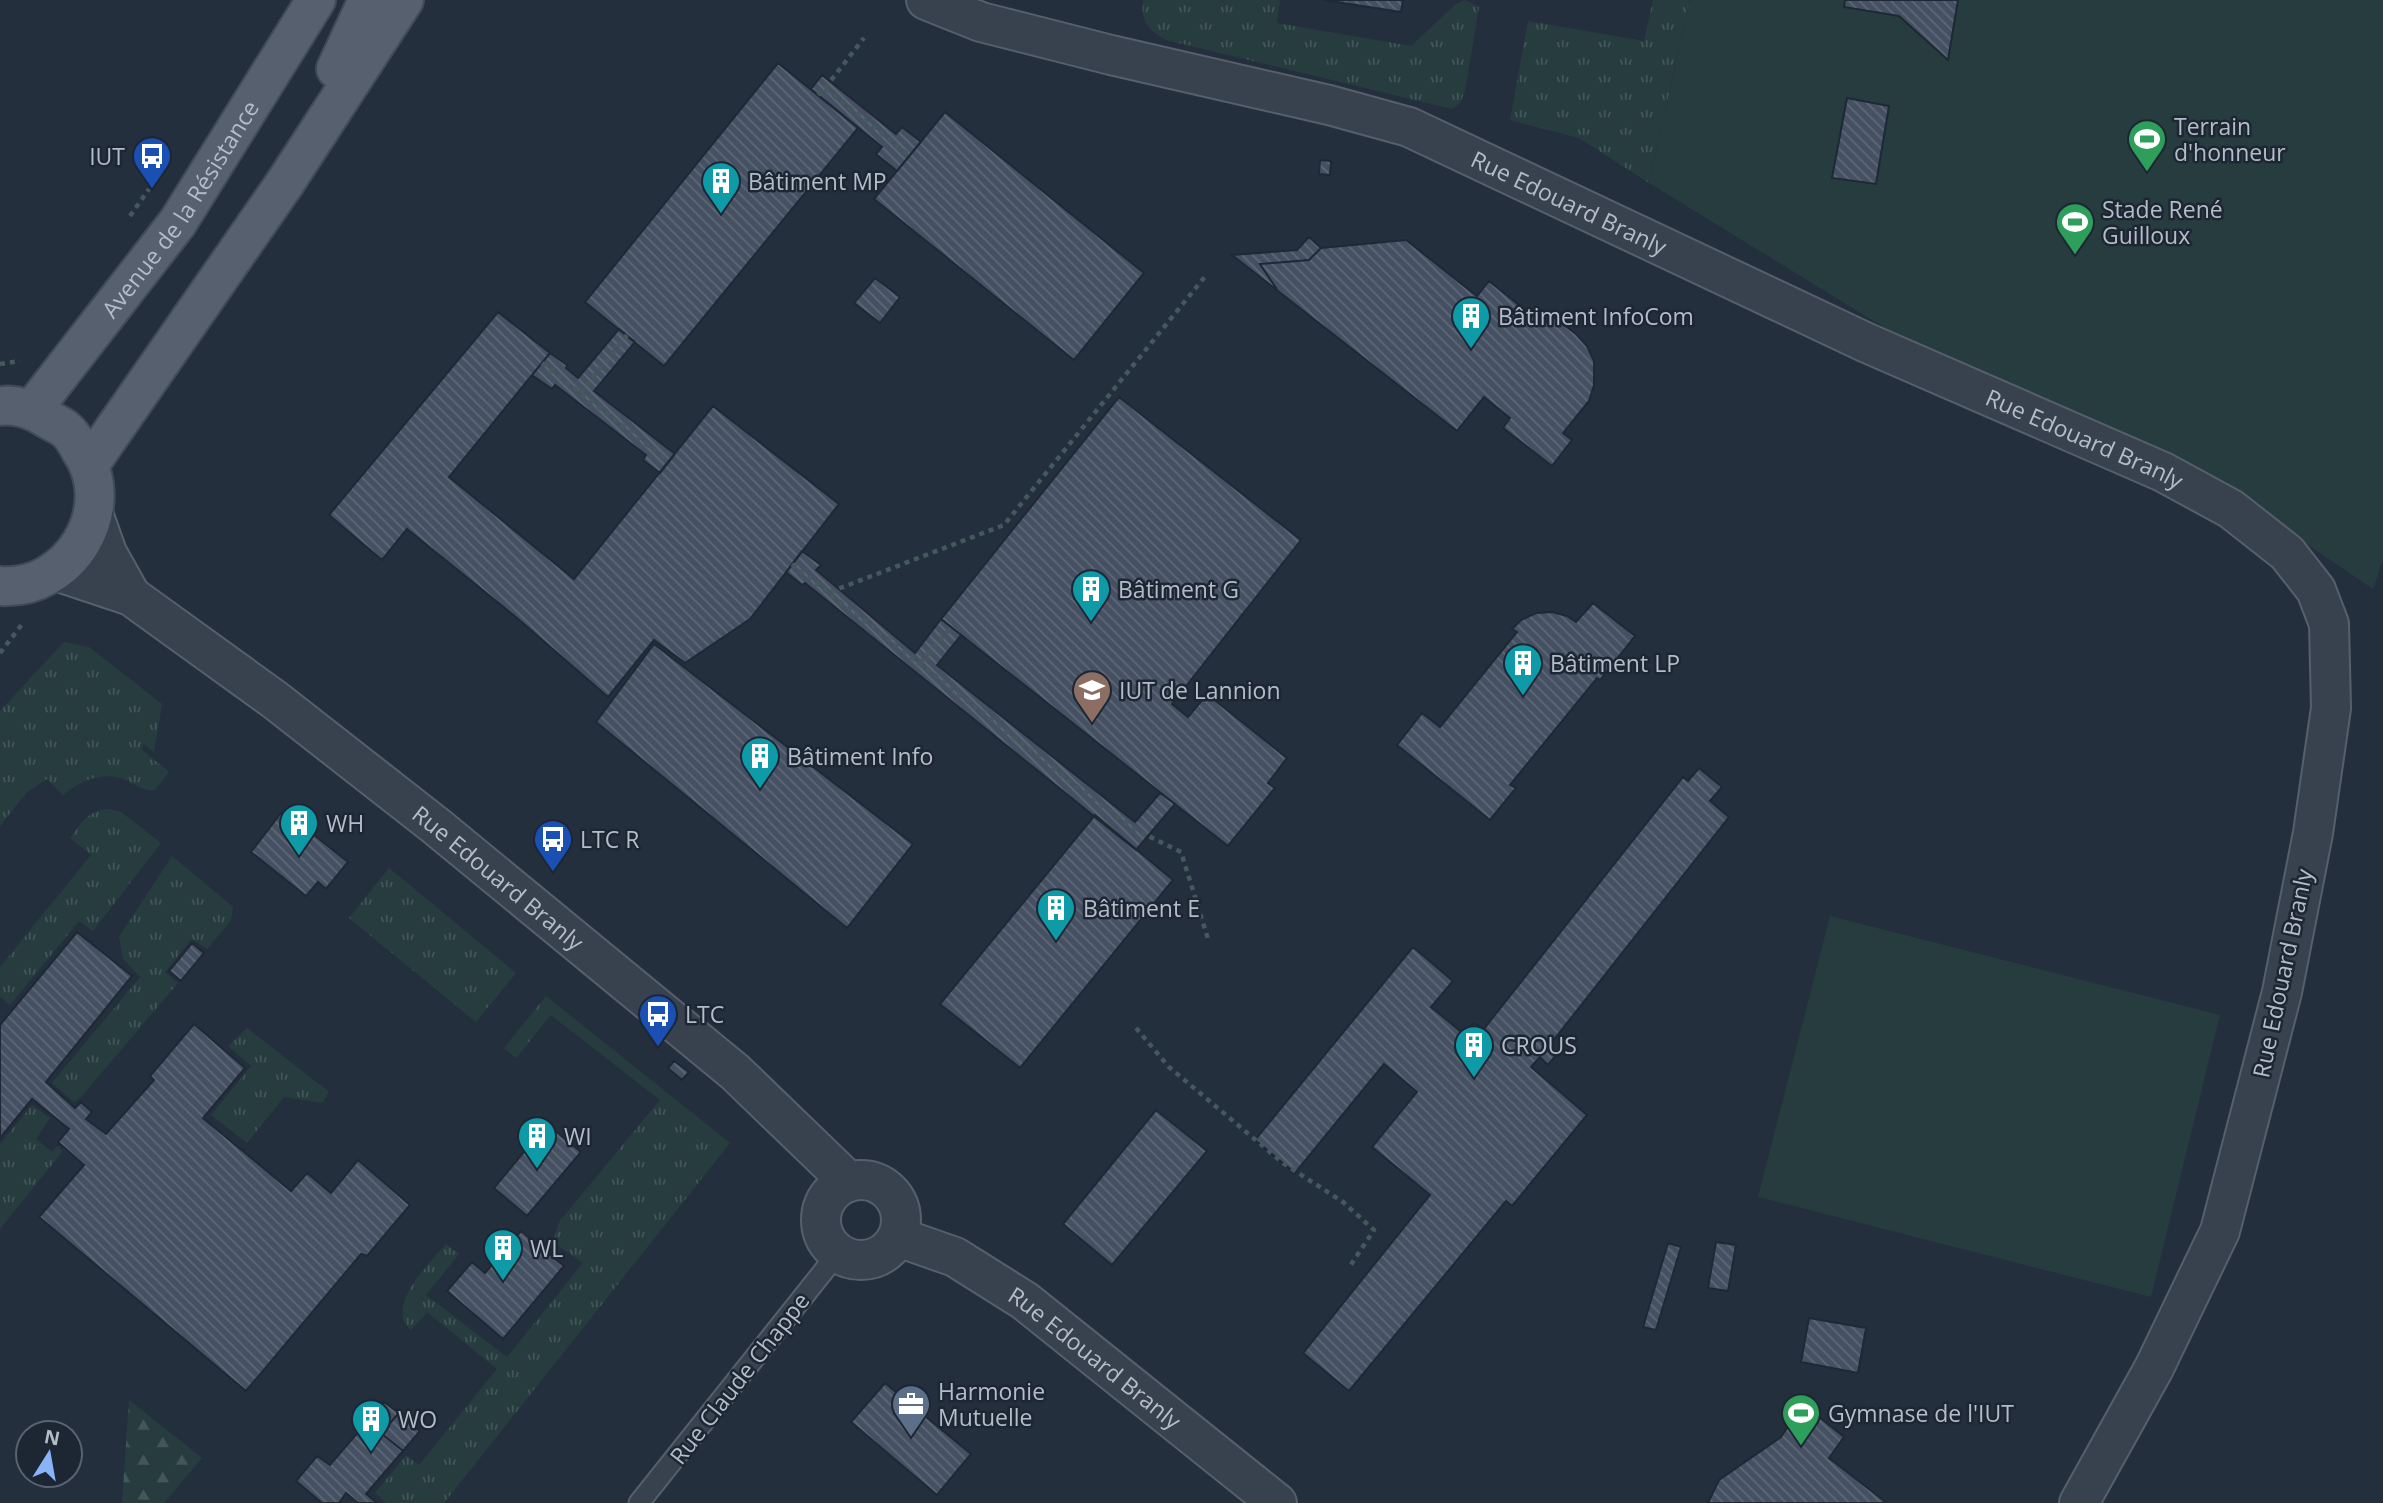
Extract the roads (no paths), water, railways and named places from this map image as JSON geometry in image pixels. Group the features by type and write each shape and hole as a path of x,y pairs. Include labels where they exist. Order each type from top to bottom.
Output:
{"main road":[{"name":"Avenue de la Résistance","path":"16,408 178,222 316,0"},
{"path":"285,183 368,0"},
{"path":"90,464 285,183 404,0"},
{"path":"0,586 24,584 56,571 80,547 94,516 96,489 90,464 67,430 16,408"}],"street":[{"name":"Rue Edouard Branly","path":"926,0 981,22 1409,127 1855,337 2163,472 2231,509 2287,553 2316,590 2329,624 2331,708 2313,833 2282,992 2220,1231 2154,1368 2079,1503"},
{"name":"Rue Edouard Branly","path":"94,516 107,553 131,596"},
{"name":"Rue Edouard Branly","path":"56,571 131,596 275,700 457,844 735,1072 849,1182"},
{"path":"865,1180 879,1184 892,1193 899,1207 902,1222 898,1237 891,1247 872,1259 860,1260 838,1253 823,1233 823,1207 838,1187 849,1182 865,1180"},
{"name":"Rue Edouard Branly","path":"898,1237 955,1257 1025,1301 1277,1503"}],"lane":[{"name":"Rue Claude Chappe","path":"639,1503 838,1253"}],"place":[{"name":"Terrain d'honneur","path":"2147,173"},
{"name":"IUT","path":"152,190"},
{"name":"Bâtiment MP","path":"721,215"},
{"name":"Stade René Guilloux","path":"2075,256"},
{"name":"Bâtiment InfoCom","path":"1471,350"},
{"name":"Bâtiment G","path":"1091,623"},
{"name":"Bâtiment LP","path":"1523,697"},
{"name":"IUT de Lannion","path":"1092,724"},
{"name":"Bâtiment Info","path":"760,790"},
{"name":"WH","path":"299,857"},
{"name":"LTC R","path":"553,873"},
{"name":"Bâtiment E","path":"1056,942"},
{"name":"LTC","path":"658,1048"},
{"name":"CROUS","path":"1474,1079"},
{"name":"WI","path":"537,1170"},
{"name":"WL","path":"503,1282"},
{"name":"Harmonie Mutuelle","path":"911,1438"},
{"name":"Gymnase de l'IUT","path":"1801,1447"},
{"name":"WO","path":"371,1453"}]}
